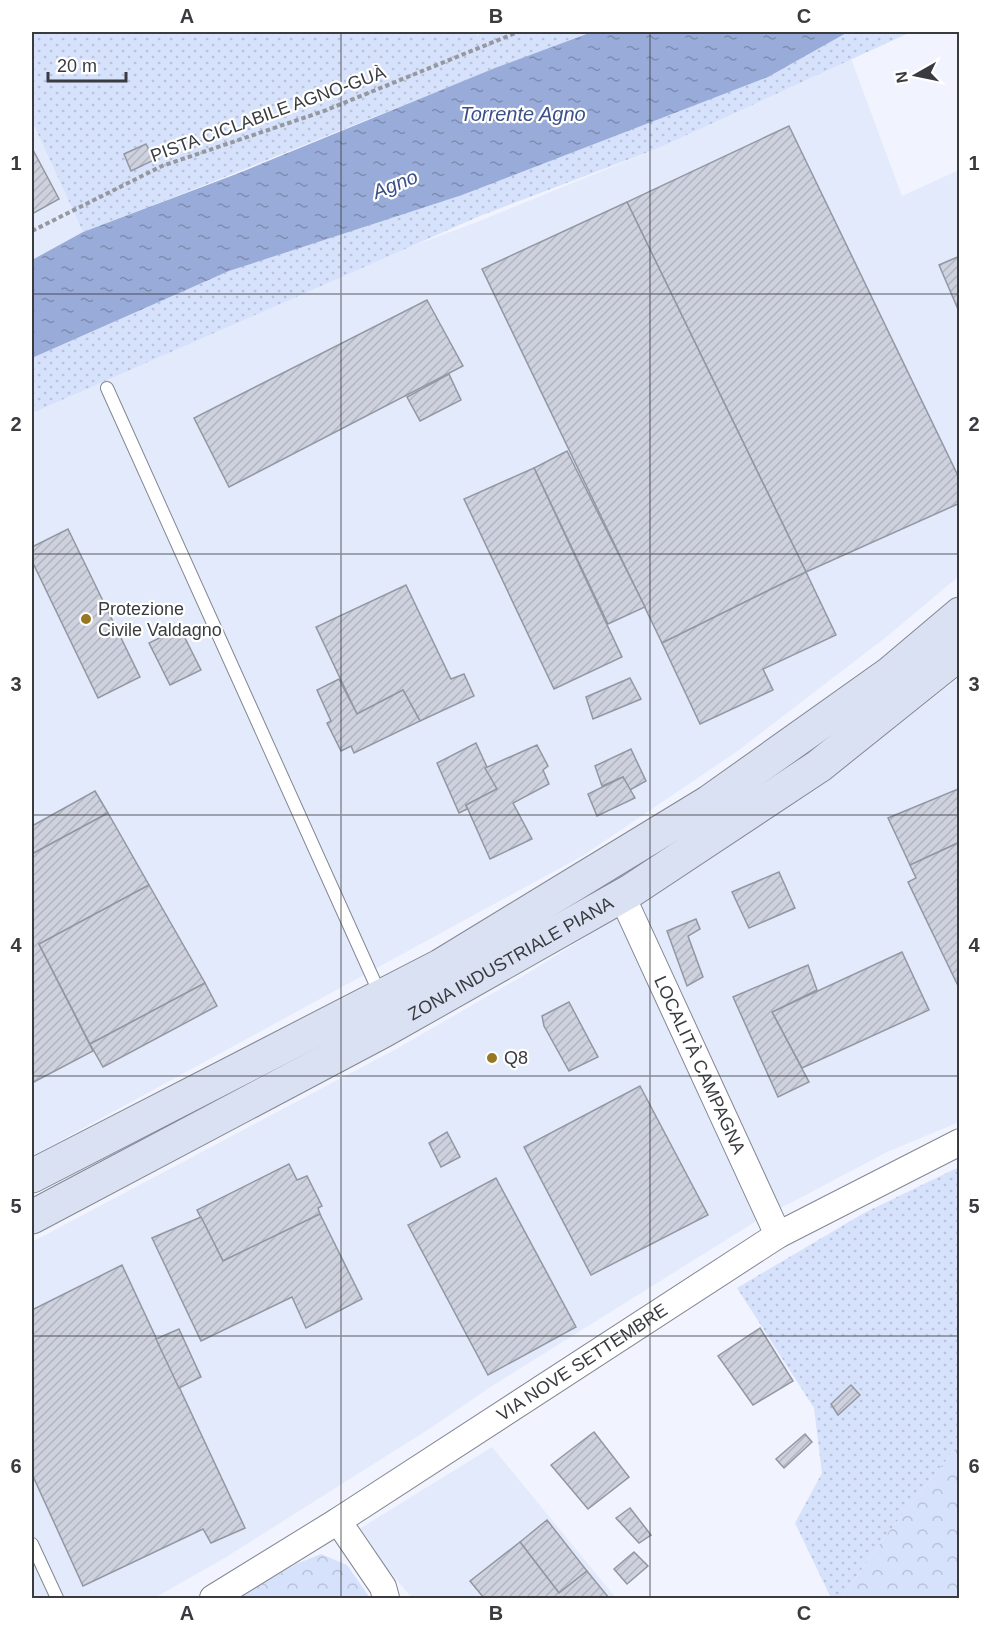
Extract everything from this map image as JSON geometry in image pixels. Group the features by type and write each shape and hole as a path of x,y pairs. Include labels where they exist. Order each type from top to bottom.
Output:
{"main road":[{"name":"ZONA INDUSTRIALE PIANA","path":"32,1176 440,966 709,802 889,674 960,614"},
{"name":"ZONA INDUSTRIALE PIANA","path":"32,1217 383,1030 622,896 819,766 960,653"}],"street":[{"name":"LOCALITÀ CAMPAGNA","path":"622,896 778,1234"},
{"name":"VIA NOVE SETTEMBRE","path":"213,1599 338,1521 778,1234 960,1142"},
{"path":"338,1521 384,1587 386,1599"}],"lane":[{"path":"107,388 381,997"},
{"path":"32,1544 57,1599"}],"path":[{"name":"PISTA CICLABILE AGNO-GUÀ","path":"32,231 162,166 324,111 518,32"}],"shaded area":[{"path":"850,56 902,196 959,170 959,576 890,634 739,750 584,855 32,1156 32,412 238,311 477,222 656,149"},
{"path":"32,121 83,232 32,260"},
{"path":"959,678 959,1122 887,1152 758,1220 492,1386 429,1429 223,1559 154,1598 32,1598 32,1242 398,1048 533,970 710,859 853,760"},
{"path":"492,1447 616,1598 412,1598 356,1531"}],"green space":[{"path":"32,32 475,32 477,35 485,32 592,32 83,232 32,121"},
{"path":"848,32 911,32 656,149 480,216 32,413 32,358 229,271 768,77"},
{"path":"959,1167 959,1444 887,1534 841,1598 831,1598 795,1523 822,1473 814,1408 737,1288 864,1213"},
{"path":"959,1444 959,1598 841,1598 887,1534"},
{"path":"321,1554 347,1565 370,1598 238,1598 296,1564"}],"water":[{"name":"Torrente Agno","path":"592,32 848,32 768,77 462,195 229,271 32,358 32,260 83,232 239,173 495,68"}],"building":[{"path":"789,126 960,480 960,503 806,572 627,202"},
{"path":"146,144 154,160 131,171 124,154"},
{"path":"32,148 59,199 32,214"},
{"path":"627,202 806,572 662,643 482,269"},
{"path":"960,256 960,314 939,265"},
{"path":"427,300 463,366 229,487 194,418"},
{"path":"449,374 461,400 420,421 407,397"},
{"path":"567,451 645,607 608,624 534,468"},
{"path":"534,468 622,657 554,689 464,499"},
{"name":"Protezione Civile Valdagno","path":"68,529 140,677 98,698 32,561 32,547"},
{"path":"806,572 836,635 763,669 773,690 700,724 662,643"},
{"path":"406,585 451,679 464,674 474,696 420,721 403,690 357,714 316,627"},
{"path":"180,628 201,670 170,685 149,643"},
{"path":"630,678 641,699 593,719 586,697"},
{"path":"339,679 357,714 403,690 420,721 354,753 351,746 341,751 327,723 331,721 317,690"},
{"path":"476,743 497,789 466,805 467,809 459,813 437,763"},
{"path":"537,745 548,766 543,770 549,784 513,803 532,839 490,859 466,805 497,789 485,768"},
{"path":"631,749 646,781 630,790 623,777 602,786 595,766"},
{"path":"623,777 635,798 597,816 588,794"},
{"path":"958,789 960,842 910,865 888,818"},
{"path":"95,791 108,813 32,854 32,826"},
{"path":"108,813 149,885 39,944 93,1051 32,1083 32,854"},
{"path":"960,842 960,990 908,882 916,878 910,865"},
{"path":"779,872 795,908 749,928 732,892"},
{"path":"149,885 205,983 90,1044 39,944"},
{"path":"696,919 700,929 688,936 703,977 687,986 667,931"},
{"path":"902,952 929,1010 802,1068 772,1012"},
{"path":"808,965 817,990 772,1012 809,1082 778,1097 733,997"},
{"path":"205,983 217,1006 103,1067 90,1044"},
{"path":"569,1002 598,1057 569,1071 544,1026 542,1016"},
{"path":"640,1086 708,1215 591,1275 524,1147"},
{"path":"447,1132 460,1157 441,1167 429,1143"},
{"path":"289,1164 297,1180 307,1176 322,1206 318,1208 320,1214 223,1261 197,1210"},
{"path":"496,1178 576,1327 488,1375 408,1225"},
{"path":"320,1214 362,1299 306,1328 292,1297 201,1341 152,1238 201,1217 223,1261"},
{"path":"122,1265 245,1528 211,1543 203,1529 83,1586 32,1474 32,1310"},
{"path":"760,1328 793,1381 753,1405 718,1356"},
{"path":"179,1329 201,1377 179,1388 156,1339"},
{"path":"851,1385 860,1395 838,1415 831,1404"},
{"path":"594,1432 629,1477 588,1509 551,1465"},
{"path":"805,1434 812,1442 784,1468 776,1459"},
{"path":"630,1508 651,1535 639,1543 616,1518"},
{"path":"547,1520 587,1571 559,1593 520,1542"},
{"path":"520,1542 559,1593 587,1571 609,1598 484,1598 470,1581"},
{"path":"634,1552 648,1566 627,1584 614,1569"}],"place":[{"name":"Protezione Civile Valdagno","path":"86,619"},
{"name":"Q8","path":"492,1058"}],"water label":[{"name":"Agno","path":"395,184"}]}
